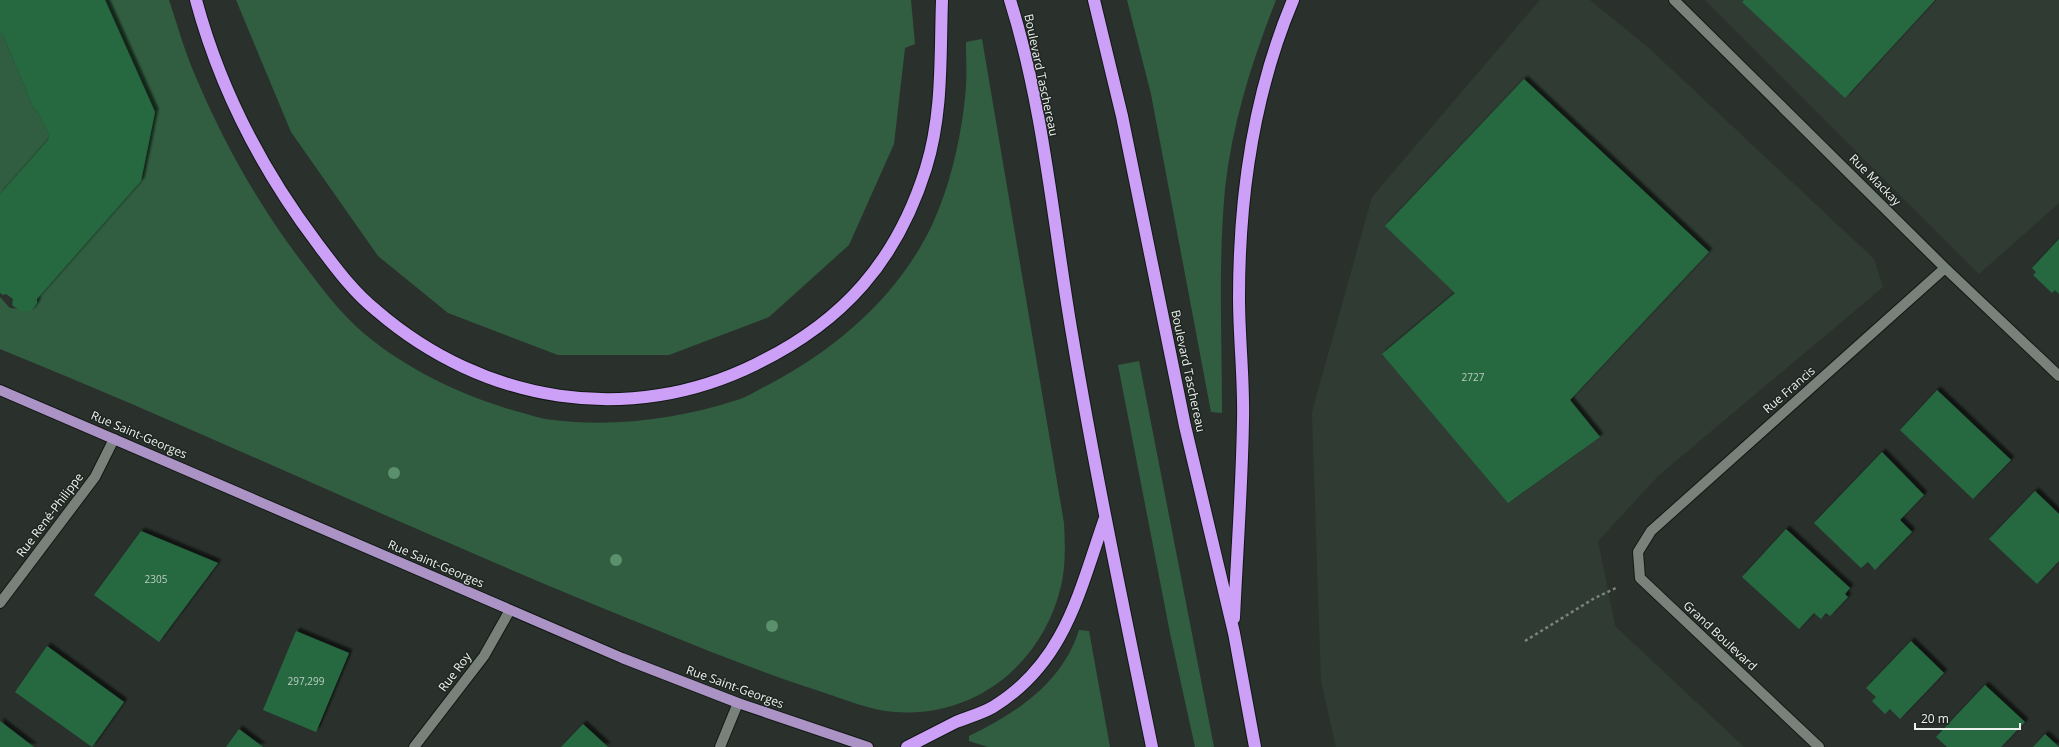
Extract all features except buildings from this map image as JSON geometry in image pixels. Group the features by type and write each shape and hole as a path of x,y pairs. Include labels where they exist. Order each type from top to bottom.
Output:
{"highway":[{"path":"196,0 223,81 253,146 296,215 337,269 360,296 377,312 433,351 488,378 550,395 611,399 644,397 674,392 709,384 739,373 788,348 814,331 855,295 890,247 906,220 927,166 939,103 942,0"},
{"name":"Boulevard Taschereau","path":"1010,0 1020,32 1038,122 1072,335 1105,517 1152,747"},
{"name":"Boulevard Taschereau","path":"1094,0 1122,116 1185,426 1234,633 1255,747"},
{"path":"1234,633 1243,419 1239,269 1246,168 1251,137 1266,77 1293,0"},
{"path":"907,747 956,722 992,707 1019,688 1037,671 1052,652 1070,617 1105,517"}],"main road":[{"name":"Rue Saint-Georges","path":"0,390 622,658 738,703 868,747"}],"street":[{"name":"Rue Mackay","path":"1674,0 1945,268 2059,376"},
{"name":"Rue Francis","path":"1640,578 1638,552 1651,531 1945,268"},
{"name":"Rue René-Philippe","path":"0,604 96,477 114,439"},
{"name":"Grand Boulevard","path":"1640,578 1819,747"},
{"name":"Rue Roy","path":"414,747 484,656 510,610"},
{"path":"720,747 738,703"}],"path":[{"path":"1525,641 1593,599 1640,578"}],"shaded area":[{"path":"1540,0 1590,0 1651,50 1874,259 1883,287 1658,476 1598,541 1615,626 1744,747 1336,747 1321,681 1312,412 1372,197"},
{"path":"1705,0 2059,0 2059,203 1979,274"}],"green space":[{"path":"105,0 169,0 186,52 209,107 247,180 276,226 292,248 331,300 357,327 376,343 408,365 442,383 478,399 515,411 545,419 569,422 618,422 666,417 690,413 741,399 795,370 819,354 864,317 884,297 902,274 918,250 939,209 955,157 962,121 966,80 966,42 982,39 1064,523 1065,547 1063,578 1052,614 1039,639 1022,661 1002,680 978,695 953,706 925,711 895,712 867,707 739,662 574,596 164,418 0,349 0,297 10,308 31,311 37,303 37,299 141,181 155,112"},
{"path":"236,0 911,0 915,44 905,48 894,144 849,245 769,317 669,355 558,355 448,313 378,256 291,132"},
{"path":"1127,0 1276,0 1244,93 1228,165 1223,217 1221,273 1222,413 1211,412 1151,94"},
{"path":"0,33 3,35 34,110 36,109 49,135 48,140 0,194"},
{"path":"1139,361 1214,747 1195,747 1170,633 1118,365"},
{"path":"1079,630 1089,631 1110,747 988,747 969,741 969,736 1020,707 1050,681 1072,649"}]}
